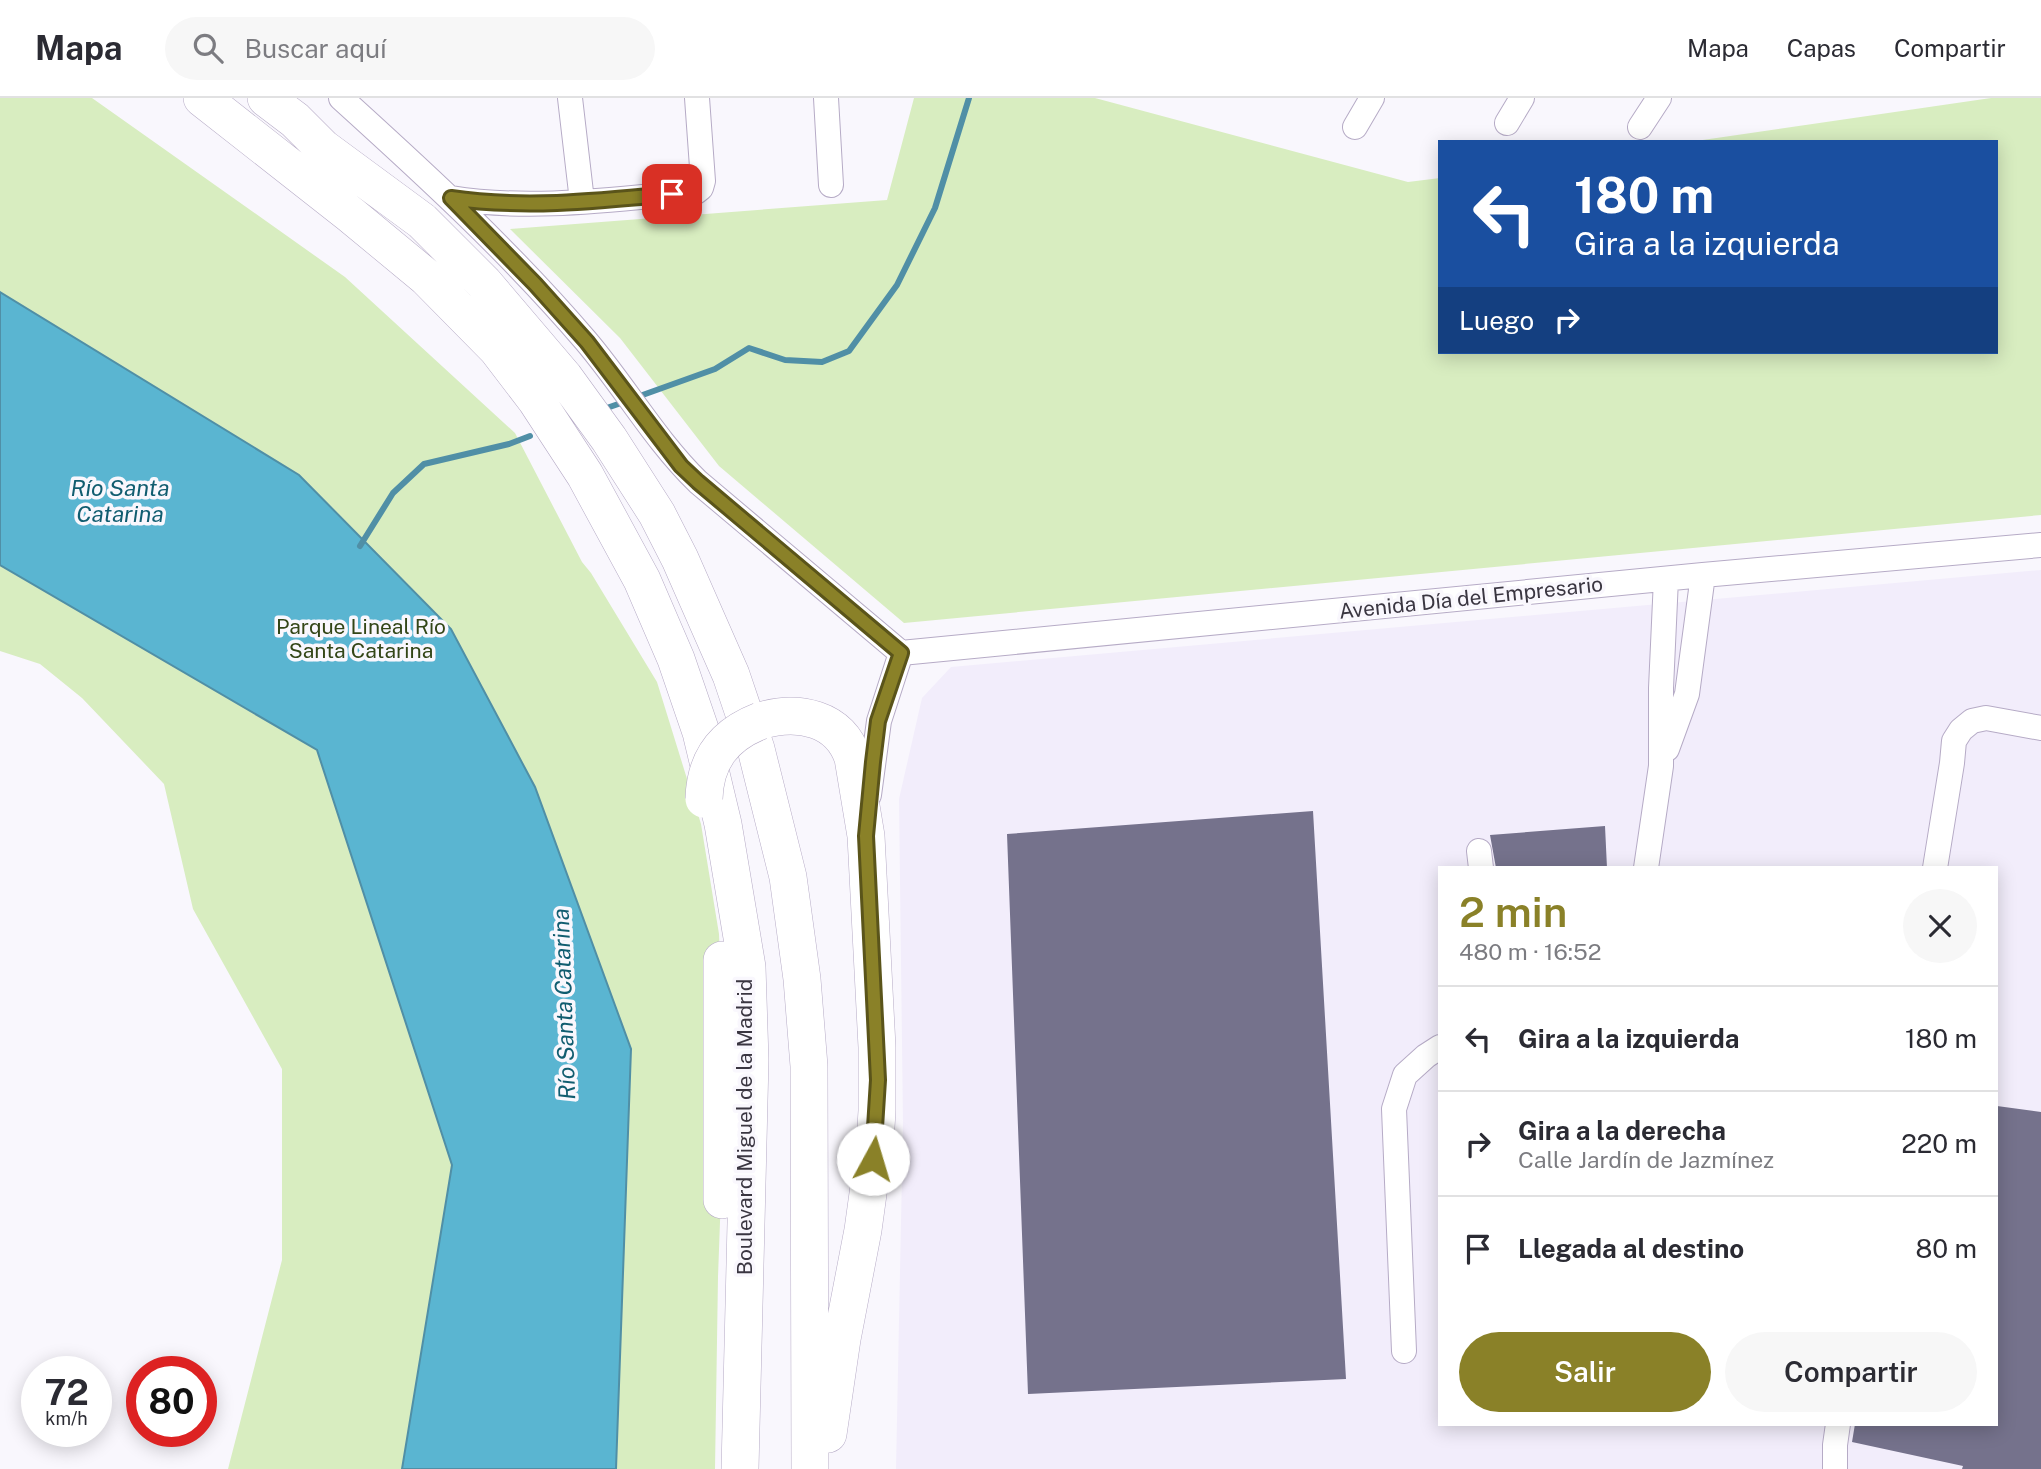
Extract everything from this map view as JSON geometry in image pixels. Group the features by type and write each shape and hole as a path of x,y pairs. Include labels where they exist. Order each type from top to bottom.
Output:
{"highway":[{"name":"Boulevard Miguel de la Madrid","path":"202,98 426,277 497,349 536,400 585,475 642,580 676,659 701,732 723,824 747,967 750,1060 740,1469"},
{"path":"266,98 290,109 323,148 422,221 484,283 564,377 657,514 680,559 731,675 756,749 788,877 802,979 809,1066 810,1469"},
{"path":"741,1401 725,1364 719,1328 723,983 720,921 704,781 712,761 732,736 767,719 797,716 820,722 837,732 850,748 853,758 866,836 877,1047 875,1143 863,1230 821,1469"}],"street":[{"path":"341,98 460,200 500,204 696,192 703,181 697,98"},
{"path":"347,98 460,200 587,342 681,466 901,653 878,721 866,836"},
{"path":"570,98 582,201"},
{"path":"826,98 831,186"},
{"path":"1355,127 1372,98"},
{"path":"1507,123 1522,98"},
{"path":"1640,127 1659,98"},
{"path":"2041,545 2041,566"},
{"name":"Avenida Día del Empresario","path":"901,653 2041,545"},
{"path":"1661,766 1687,694 1703,575"},
{"path":"1646,866 1661,766 1666,579"},
{"path":"1935,866 1954,741 1961,730 1972,721 1986,718 2041,728"},
{"path":"1404,1352 1394,1110 1405,1075 1438,1048"},
{"path":"1835,1469 1838,1426"}],"shaded area":[{"path":"2041,570 2041,1469 896,1469 903,1124 899,799 922,698 951,667"}],"green space":[{"name":"Parque Lineal Río Santa Catarina","path":"0,98 92,98 345,277 515,433 582,562 657,682 701,824 719,934 725,1085 715,1469 228,1469 282,1260 282,1069 193,909 164,784 82,698 40,664 0,651"},
{"path":"914,98 1095,98 1408,182 1438,178 1438,354 1998,354 1998,140 1703,140 1991,98 2041,98 2041,515 904,623 719,466 620,338 510,229 887,200"}],"water":[{"name":"Río Santa Catarina","path":"0,292 299,475 451,629 535,787 631,1049 616,1469 402,1469 452,1165 317,750 0,565"}],"building":[{"path":"1313,811 1346,1379 1028,1394 1007,834"},
{"path":"1605,826 1607,866 1496,866 1490,835"},
{"path":"1998,1106 2041,1112 2041,1469 1962,1469 1963,1466 1852,1442 1855,1426 1998,1426"}],"waterway":[{"path":"637,397 715,369 749,348 785,360 822,362 849,351 897,285 935,208 969,98"},
{"path":"601,410 624,402"},
{"path":"360,546 393,493 424,464 509,444 530,436"}],"route":[{"path":"672,194 500,204 451,198 587,342 681,466 901,653 878,721 866,836 878,1080 873,1159"}]}
